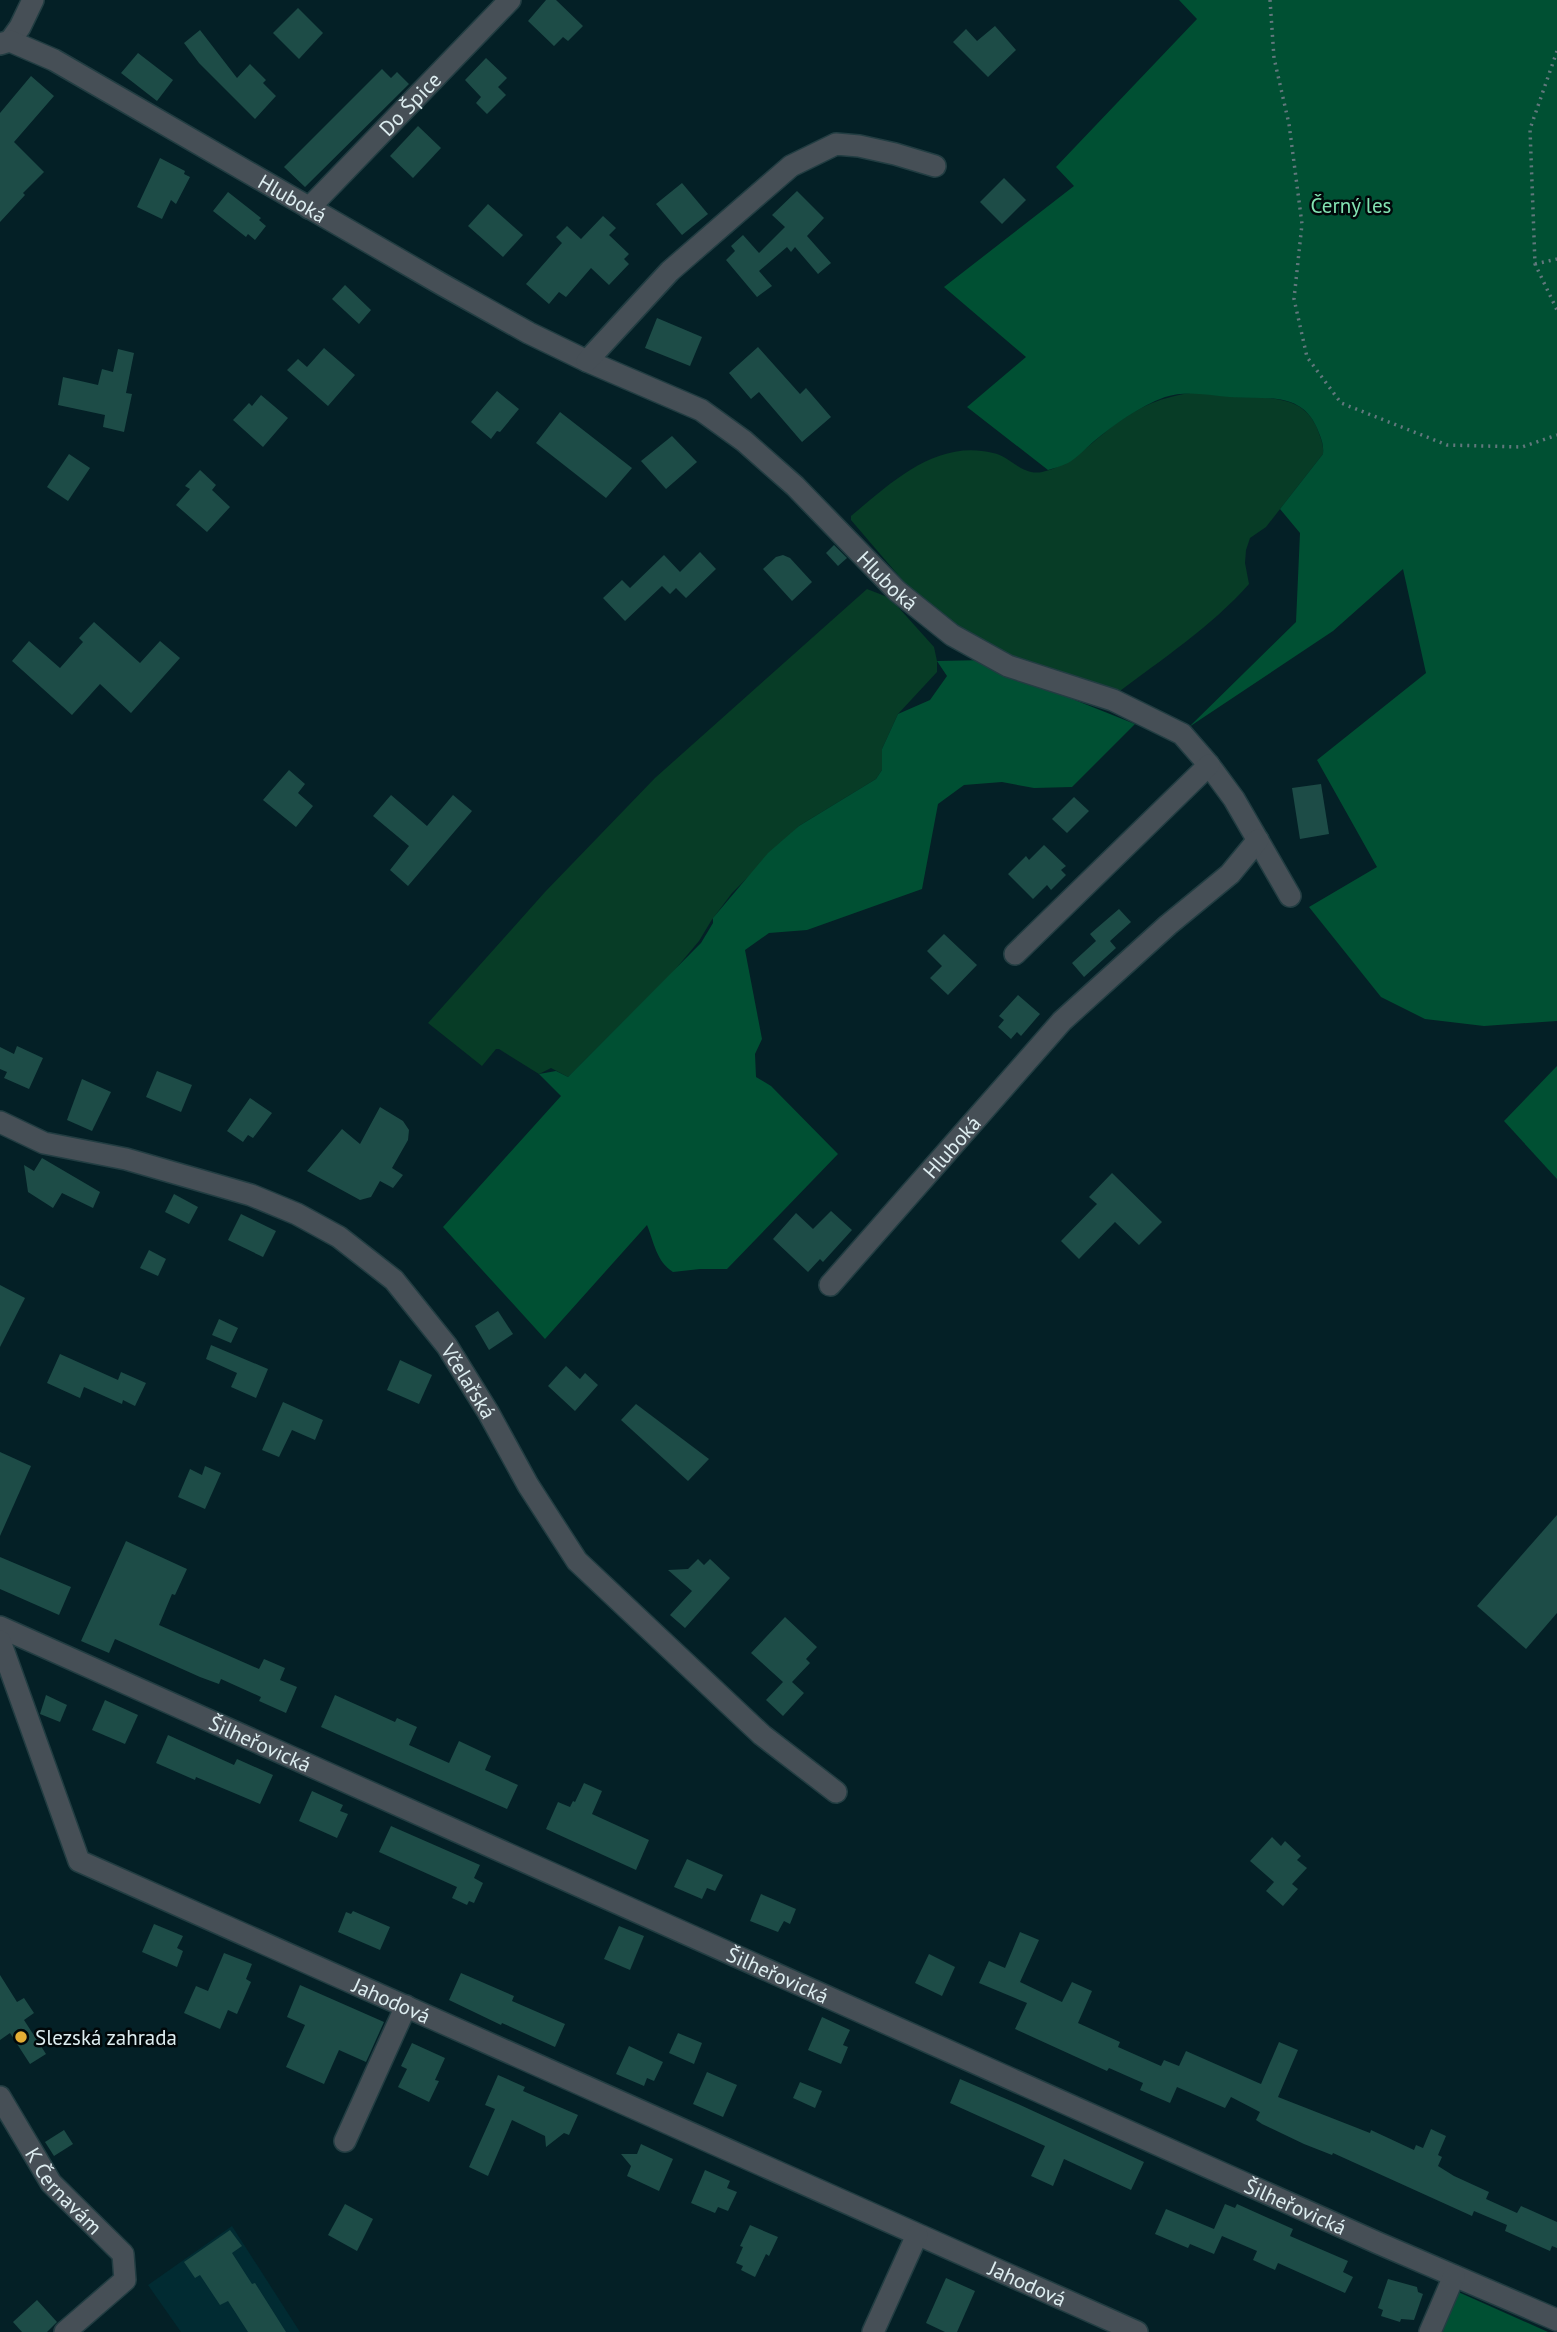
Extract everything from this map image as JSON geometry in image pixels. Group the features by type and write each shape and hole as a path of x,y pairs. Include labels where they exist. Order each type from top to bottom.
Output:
{"street":[{"path":"5,42 20,27 33,0"},
{"name":"Do Špice","path":"309,208 510,0"},
{"name":"Hluboká","path":"5,42 54,60 529,333 701,410 744,441 795,486 897,591 952,635 1008,666 1113,700 1182,734 1234,799 1290,896"},
{"path":"587,361 670,271 791,166 836,144 895,154 935,166"},
{"path":"1015,954 1209,765"},
{"name":"Hluboká","path":"830,1285 1062,1021 1230,874 1258,840"},
{"name":"Včelařská","path":"0,1122 44,1143 126,1159 251,1195 297,1214 339,1237 394,1280 447,1346 488,1412 528,1485 577,1561 762,1735 836,1792"},
{"name":"Šilheřovická","path":"0,1627 1557,2320"},
{"name":"Jahodová","path":"0,1641 79,1861 1137,2332"},
{"path":"345,2141 406,2006"},
{"name":"K Černavám","path":"0,2097 51,2183 123,2254 125,2280 65,2332"},
{"path":"873,2332 917,2235"},
{"path":"1430,2332 1454,2276"}],"path":[{"path":"1270,0 1274,58 1289,124 1301,224 1294,299 1307,357 1341,403 1447,445 1522,447 1557,435"},
{"path":"1557,51 1530,129 1535,264 1557,310"},
{"path":"1535,264 1557,259"}],"shaded area":[{"path":"232,2226 300,2332 181,2332 148,2285"}],"green space":[{"name":"Černý les","path":"1179,0 1557,0 1557,1021 1484,1026 1425,1019 1381,997 1309,907 1377,867 1317,760 1426,673 1403,569 1333,631 1189,727 1296,622 1300,533 1280,509 1323,454 1321,438 1310,416 1291,402 1279,399 1173,395 1136,411 1071,461 1048,470 967,407 1026,357 944,287 1074,186 1056,167 1197,19"},
{"path":"1197,392 1271,398 1293,404 1311,417 1317,428 1323,454 1266,527 1250,538 1245,563 1249,584 1202,628 1116,694 1020,661 942,617 910,589 851,520 851,516 898,478 934,458 952,452 972,450 993,453 1022,469 1042,472 1070,460 1140,409 1161,400"},
{"path":"867,589 890,598 934,647 937,661 937,672 898,714 882,749 882,770 876,779 799,826 732,893 699,941 673,972 568,1077 551,1068 539,1074 499,1049 496,1049 482,1066 428,1023 545,892 655,778"},
{"path":"986,660 1012,675 1135,724 1072,787 1034,788 1002,782 964,785 938,804 922,889 807,930 769,933 745,950 762,1039 755,1054 756,1077 771,1086 838,1154 727,1269 673,1272 659,1257 647,1225 545,1339 443,1227 561,1096 539,1074 556,1071 568,1077 701,943 713,923 713,918 768,853 799,826 876,779 882,770 882,749 898,714 930,700 947,676 937,661"},
{"path":"1557,1066 1557,1179 1504,1121"},
{"path":"1456,2291 1548,2332 1438,2332"}],"building":[{"path":"546,0 556,0 583,26 568,41 563,37 554,46 528,21"},
{"path":"298,8 323,33 299,59 273,33"},
{"path":"995,26 1016,50 988,77 953,42 966,29 977,41"},
{"path":"200,30 237,78 250,64 266,80 263,83 276,96 255,119 199,63 184,43"},
{"path":"138,53 173,80 157,101 121,73"},
{"path":"486,58 507,78 498,87 506,95 487,114 476,103 481,97 465,80"},
{"path":"382,69 391,78 397,72 409,84 305,187 284,167"},
{"path":"31,76 54,96 14,142 44,172 0,222 0,113"},
{"path":"418,126 441,148 413,178 390,156"},
{"path":"160,158 185,171 184,174 190,177 176,204 171,200 162,219 137,207"},
{"path":"1004,178 1026,200 1002,224 980,202"},
{"path":"682,183 708,214 682,235 656,204"},
{"path":"797,191 824,218 807,236 831,263 818,274 795,247 791,252 787,247 759,271 772,286 757,297 726,260 735,251 731,246 743,235 759,253 785,227 772,215"},
{"path":"228,192 261,218 259,220 266,226 255,240 248,234 246,237 213,211"},
{"path":"488,204 523,235 503,257 468,226"},
{"path":"603,216 616,228 609,235 629,254 624,259 629,264 609,285 591,268 566,297 559,292 549,304 526,284 562,243 556,237 567,226 581,239"},
{"path":"345,285 371,310 359,324 332,299"},
{"path":"657,318 702,337 690,366 645,348"},
{"path":"758,347 800,394 806,388 831,417 802,442 759,392 751,399 729,373"},
{"path":"324,348 355,375 328,406 287,370 298,359 307,367"},
{"path":"118,349 134,353 126,393 132,394 124,432 103,427 105,415 58,405 63,377 98,385 102,369 113,372"},
{"path":"497,391 519,409 491,439 471,422"},
{"path":"261,395 288,418 263,447 233,420 249,403 252,406"},
{"path":"560,412 632,468 606,498 536,443"},
{"path":"672,436 697,462 666,489 641,461"},
{"path":"69,454 90,468 68,501 47,487"},
{"path":"200,470 216,485 212,490 230,507 207,532 176,505 190,489 185,486"},
{"path":"834,545 847,558 838,566 826,553"},
{"path":"700,552 716,569 686,598 676,588 670,594 662,586 625,621 603,598 622,580 630,588 664,555 680,572"},
{"path":"783,555 790,558 812,582 792,601 763,569 776,557"},
{"path":"94,622 140,663 160,641 180,658 131,713 100,684 72,715 12,661 29,641 60,668 83,642 79,638"},
{"path":"289,770 305,784 298,793 313,806 296,827 263,800"},
{"path":"1321,784 1329,834 1300,839 1292,788"},
{"path":"391,795 427,826 453,795 472,811 408,886 390,870 409,846 373,816"},
{"path":"1074,797 1089,811 1067,833 1052,819"},
{"path":"1044,845 1066,866 1061,870 1066,875 1051,890 1047,885 1033,899 1008,874 1026,856 1029,860"},
{"path":"1119,909 1131,922 1110,941 1116,948 1084,977 1072,963 1096,941 1090,934"},
{"path":"944,934 977,965 948,995 930,978 942,966 927,951"},
{"path":"1018,995 1040,1014 1021,1036 1017,1032 1011,1039 998,1027 1004,1020 999,1016"},
{"path":"17,1046 43,1058 29,1089 4,1078 7,1072 0,1069 0,1047 14,1054"},
{"path":"157,1071 192,1085 181,1112 146,1097"},
{"path":"82,1079 111,1092 92,1131 67,1120"},
{"path":"250,1098 272,1113 253,1138 248,1135 243,1142 227,1131"},
{"path":"380,1107 403,1121 409,1130 408,1140 392,1168 403,1175 393,1188 380,1181 371,1197 360,1200 307,1171 342,1129 360,1144"},
{"path":"42,1158 100,1192 93,1208 62,1193 53,1208 28,1192 24,1165 34,1171"},
{"path":"1112,1173 1162,1222 1139,1245 1115,1222 1079,1259 1061,1241 1097,1204 1089,1197"},
{"path":"174,1194 198,1207 189,1224 165,1212"},
{"path":"831,1211 852,1230 823,1262 820,1259 808,1272 773,1239 796,1213 813,1229"},
{"path":"241,1214 276,1231 263,1257 228,1240"},
{"path":"149,1250 166,1259 158,1276 140,1268"},
{"path":"0,1285 25,1298 0,1347"},
{"path":"498,1311 513,1334 489,1350 475,1326"},
{"path":"219,1319 238,1328 231,1343 212,1335"},
{"path":"211,1345 268,1369 256,1398 231,1387 237,1373 206,1359"},
{"path":"60,1354 118,1380 121,1372 146,1383 135,1406 123,1400 122,1404 84,1387 80,1398 47,1383"},
{"path":"400,1360 432,1375 419,1404 387,1390"},
{"path":"566,1366 580,1379 585,1373 598,1385 575,1411 548,1386"},
{"path":"283,1402 323,1420 315,1440 292,1430 279,1457 262,1450"},
{"path":"636,1404 709,1459 688,1481 621,1420"},
{"path":"0,1452 31,1466 0,1536"},
{"path":"205,1466 221,1473 205,1509 178,1497 190,1469 202,1475"},
{"path":"1557,1515 1557,1613 1526,1649 1477,1606"},
{"path":"126,1541 187,1569 175,1595 172,1594 159,1625 259,1669 264,1659 285,1668 280,1680 297,1687 286,1713 259,1701 261,1697 221,1679 219,1684 200,1677 115,1639 109,1653 81,1641"},
{"path":"0,1557 71,1587 59,1615 0,1589"},
{"path":"698,1559 704,1565 710,1559 730,1578 685,1628 670,1615 692,1591 668,1570 688,1569"},
{"path":"785,1617 817,1647 806,1659 810,1663 792,1682 804,1693 783,1716 766,1700 783,1682 751,1653"},
{"path":"46,1695 67,1705 60,1722 40,1714"},
{"path":"335,1695 395,1722 397,1718 417,1727 409,1745 449,1763 459,1741 491,1756 485,1770 518,1785 507,1809 321,1727"},
{"path":"105,1700 138,1715 125,1744 92,1730"},
{"path":"168,1735 234,1765 237,1759 273,1775 260,1804 156,1763"},
{"path":"584,1783 602,1791 592,1814 649,1840 636,1870 546,1829 558,1802 570,1807"},
{"path":"312,1791 343,1805 340,1811 348,1814 337,1838 299,1821"},
{"path":"391,1826 480,1865 474,1878 483,1883 474,1903 469,1901 467,1905 452,1898 457,1887 379,1852"},
{"path":"1272,1837 1281,1846 1285,1841 1301,1856 1297,1860 1307,1868 1292,1884 1298,1889 1283,1906 1266,1891 1274,1882 1250,1861"},
{"path":"687,1859 723,1875 715,1891 707,1888 702,1899 674,1887"},
{"path":"761,1894 796,1909 790,1924 784,1921 778,1932 750,1921"},
{"path":"353,1911 390,1927 380,1950 338,1932 346,1912 351,1914"},
{"path":"154,1924 183,1936 177,1948 183,1951 177,1967 142,1952"},
{"path":"619,1926 644,1936 630,1970 604,1959"},
{"path":"1020,1932 1039,1940 1020,1982 1062,2002 1072,1982 1092,1991 1078,2023 1120,2042 1118,2047 1161,2066 1164,2060 1179,2066 1186,2051 1261,2084 1279,2042 1298,2050 1278,2097 1370,2133 1371,2130 1414,2150 1416,2145 1423,2148 1431,2129 1446,2136 1438,2155 1442,2157 1438,2166 1489,2192 1486,2199 1517,2213 1521,2206 1557,2222 1557,2248 1552,2246 1550,2251 1505,2231 1507,2225 1474,2211 1472,2216 1333,2153 1332,2155 1304,2144 1262,2124 1256,2120 1260,2112 1231,2097 1225,2108 1177,2087 1170,2103 1140,2090 1143,2083 1109,2068 1107,2071 1015,2029 1027,2003 979,1983 989,1961 1005,1968"},
{"path":"224,1953 252,1964 246,1979 251,1982 237,2014 228,2010 220,2029 184,2013 196,1986 208,1991"},
{"path":"929,1954 955,1967 942,1996 915,1983"},
{"path":"461,1973 514,1996 512,2001 565,2024 555,2047 449,2000"},
{"path":"0,1975 17,2002 24,1998 34,2013 24,2020 46,2054 30,2064 10,2033 0,2040"},
{"path":"300,1985 384,2022 366,2062 339,2050 324,2084 286,2067 305,2025 287,2017"},
{"path":"822,2017 850,2030 843,2045 848,2047 841,2064 808,2050"},
{"path":"678,2033 702,2043 694,2064 669,2053"},
{"path":"412,2043 445,2058 435,2080 439,2081 429,2102 398,2087 407,2069 401,2066"},
{"path":"629,2046 663,2062 654,2081 647,2078 644,2086 616,2074"},
{"path":"707,2072 737,2085 723,2117 693,2104"},
{"path":"498,2075 525,2087 523,2091 578,2115 569,2135 564,2133 546,2147 545,2136 512,2120 488,2176 469,2167 495,2109 485,2105"},
{"path":"960,2079 1144,2162 1131,2190 1064,2159 1053,2186 1031,2176 1045,2146 950,2103"},
{"path":"800,2082 822,2091 815,2108 793,2098"},
{"path":"64,2130 73,2144 54,2156 45,2142"},
{"path":"641,2144 673,2159 659,2191 627,2176 631,2166 621,2154 637,2154"},
{"path":"705,2170 730,2181 727,2188 737,2192 728,2211 718,2207 715,2213 691,2203"},
{"path":"345,2204 373,2219 357,2251 328,2235"},
{"path":"1225,2204 1235,2208 1237,2204 1293,2229 1290,2236 1348,2261 1343,2272 1353,2277 1345,2293 1278,2263 1275,2270 1253,2260 1257,2251 1222,2236 1214,2254 1190,2244 1188,2248 1155,2234 1166,2209 1214,2229"},
{"path":"750,2225 778,2237 755,2277 741,2270 743,2266 736,2263 743,2247 740,2246"},
{"path":"230,2230 242,2246 232,2253 286,2332 248,2332 228,2301 220,2305 200,2275 195,2278 184,2262"},
{"path":"946,2278 975,2291 957,2332 945,2332 926,2323"},
{"path":"1388,2279 1417,2287 1418,2292 1423,2294 1414,2320 1401,2319 1400,2322 1381,2316 1383,2310 1378,2308"},
{"path":"37,2300 57,2322 47,2332 22,2332 13,2322"}],"place":[{"name":"Slezská zahrada","path":"21,2037"}]}
